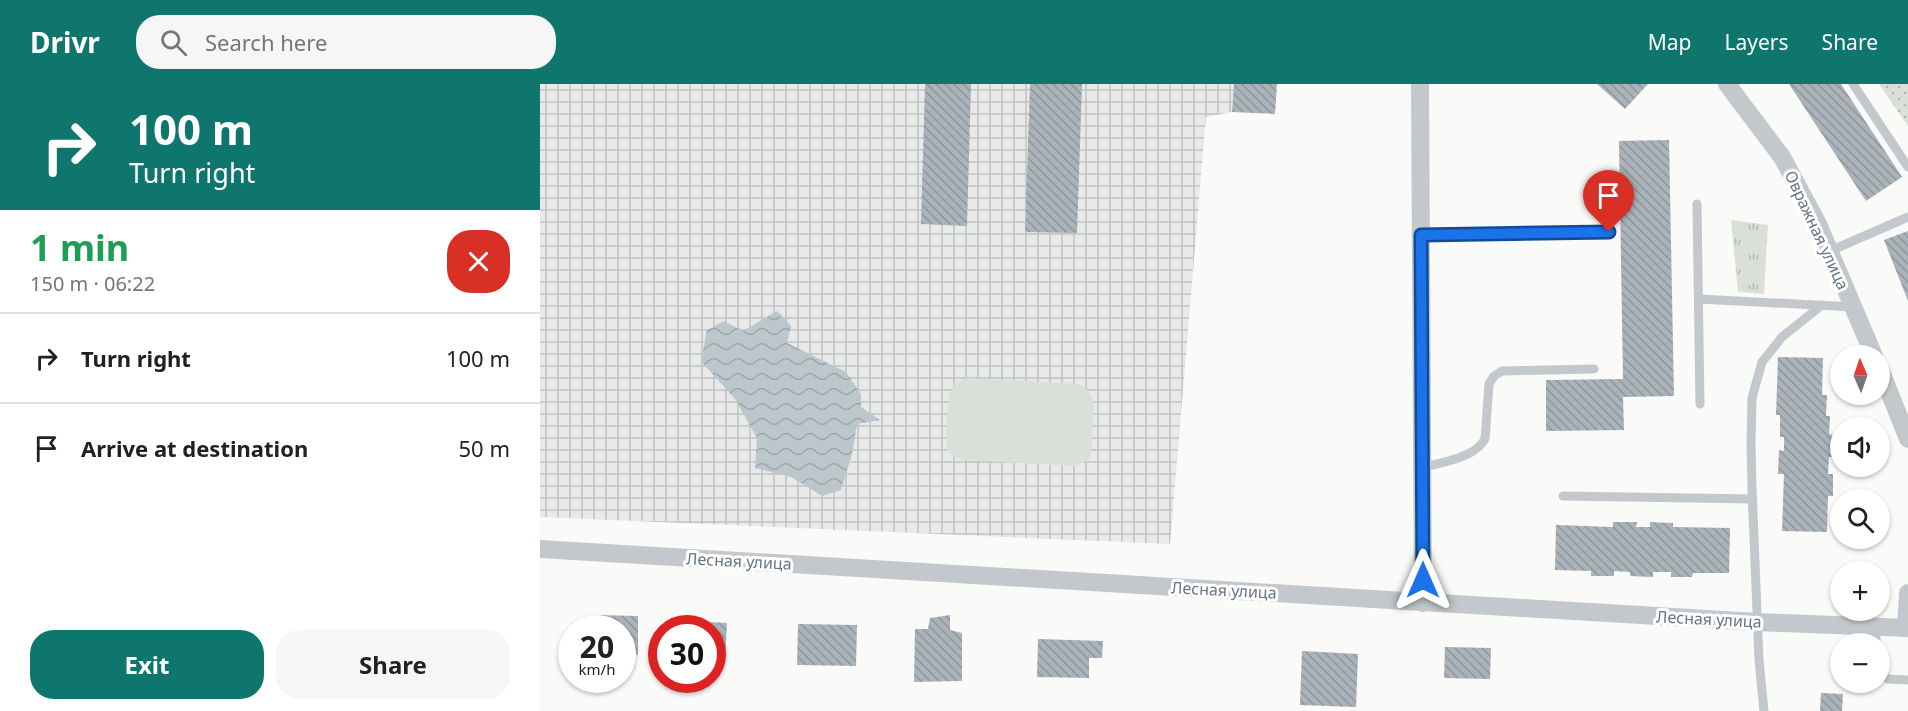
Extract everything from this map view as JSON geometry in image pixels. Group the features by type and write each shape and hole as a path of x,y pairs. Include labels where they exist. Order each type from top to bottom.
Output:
{"street":[{"path":"1420,84 1423,603"},
{"name":"Овражная улица","path":"1727,84 1782,157 1818,224 1869,345"},
{"path":"1890,393 1908,437"},
{"name":"Лесная улица","path":"540,549 1757,622 1858,633"},
{"path":"1907,628 1908,593"},
{"name":"Лесная улица","path":"1885,633 1907,628"}],"lane":[{"path":"1853,84 1908,167"},
{"path":"1697,204 1700,404"},
{"path":"1830,251 1908,217"},
{"path":"1421,235 1609,232"},
{"path":"1699,298 1853,307"},
{"path":"1764,711 1757,622 1751,443 1752,398 1762,362 1782,337 1822,305"},
{"path":"1422,468 1474,452 1481,446 1485,439 1489,384 1494,376 1502,371 1593,369"},
{"path":"1563,496 1753,499"},
{"path":"1890,679 1908,680"}],"shaded area":[{"path":"540,84 1234,84 1232,112 1206,117 1170,544 540,517"}],"green space":[{"path":"1879,84 1908,84 1908,126"},
{"path":"1731,220 1768,225 1764,294 1738,292"},
{"path":"967,378 1082,386 1089,392 1094,404 1091,454 1088,461 1075,466 956,458 948,450 946,438 949,396 955,384"}],"water":[{"path":"777,311 791,326 787,343 846,372 861,394 861,407 880,420 857,424 852,454 841,490 822,496 791,477 755,468 757,438 735,399 701,361 707,330 724,321 743,331"}],"building":[{"path":"925,84 971,84 967,226 921,224"},
{"path":"1030,84 1082,84 1077,233 1025,232"},
{"path":"1234,84 1277,84 1275,114 1232,112"},
{"path":"1597,84 1648,84 1625,109"},
{"path":"1789,84 1841,84 1902,177 1866,201"},
{"path":"1669,140 1674,396 1623,397 1624,430 1546,431 1546,380 1623,379 1619,141"},
{"path":"1908,231 1908,301 1884,240"},
{"path":"1778,357 1823,358 1822,395 1827,395 1826,416 1830,416 1828,474 1833,477 1833,489 1830,489 1830,496 1828,496 1827,532 1782,531 1784,474 1778,474 1779,450 1784,451 1784,437 1780,437 1780,415 1776,415"},
{"path":"1613,522 1637,522 1636,527 1650,527 1650,522 1673,523 1673,527 1730,528 1729,573 1693,573 1692,577 1671,577 1671,572 1653,572 1653,577 1630,576 1630,572 1614,571 1614,576 1591,576 1591,571 1555,570 1556,525 1613,527"},
{"path":"950,615 950,630 962,633 962,681 914,682 915,629 928,629 930,618"},
{"path":"636,616 638,616 638,655 636,655"},
{"path":"798,624 857,625 856,666 797,665"},
{"path":"1038,639 1103,641 1102,658 1089,658 1089,678 1037,677"},
{"path":"1445,647 1491,648 1490,679 1444,678"},
{"path":"1302,651 1358,654 1356,707 1300,705"},
{"path":"1821,693 1843,694 1842,711 1820,711"}],"route":[{"path":"1423,580 1421,235 1609,232"}]}
